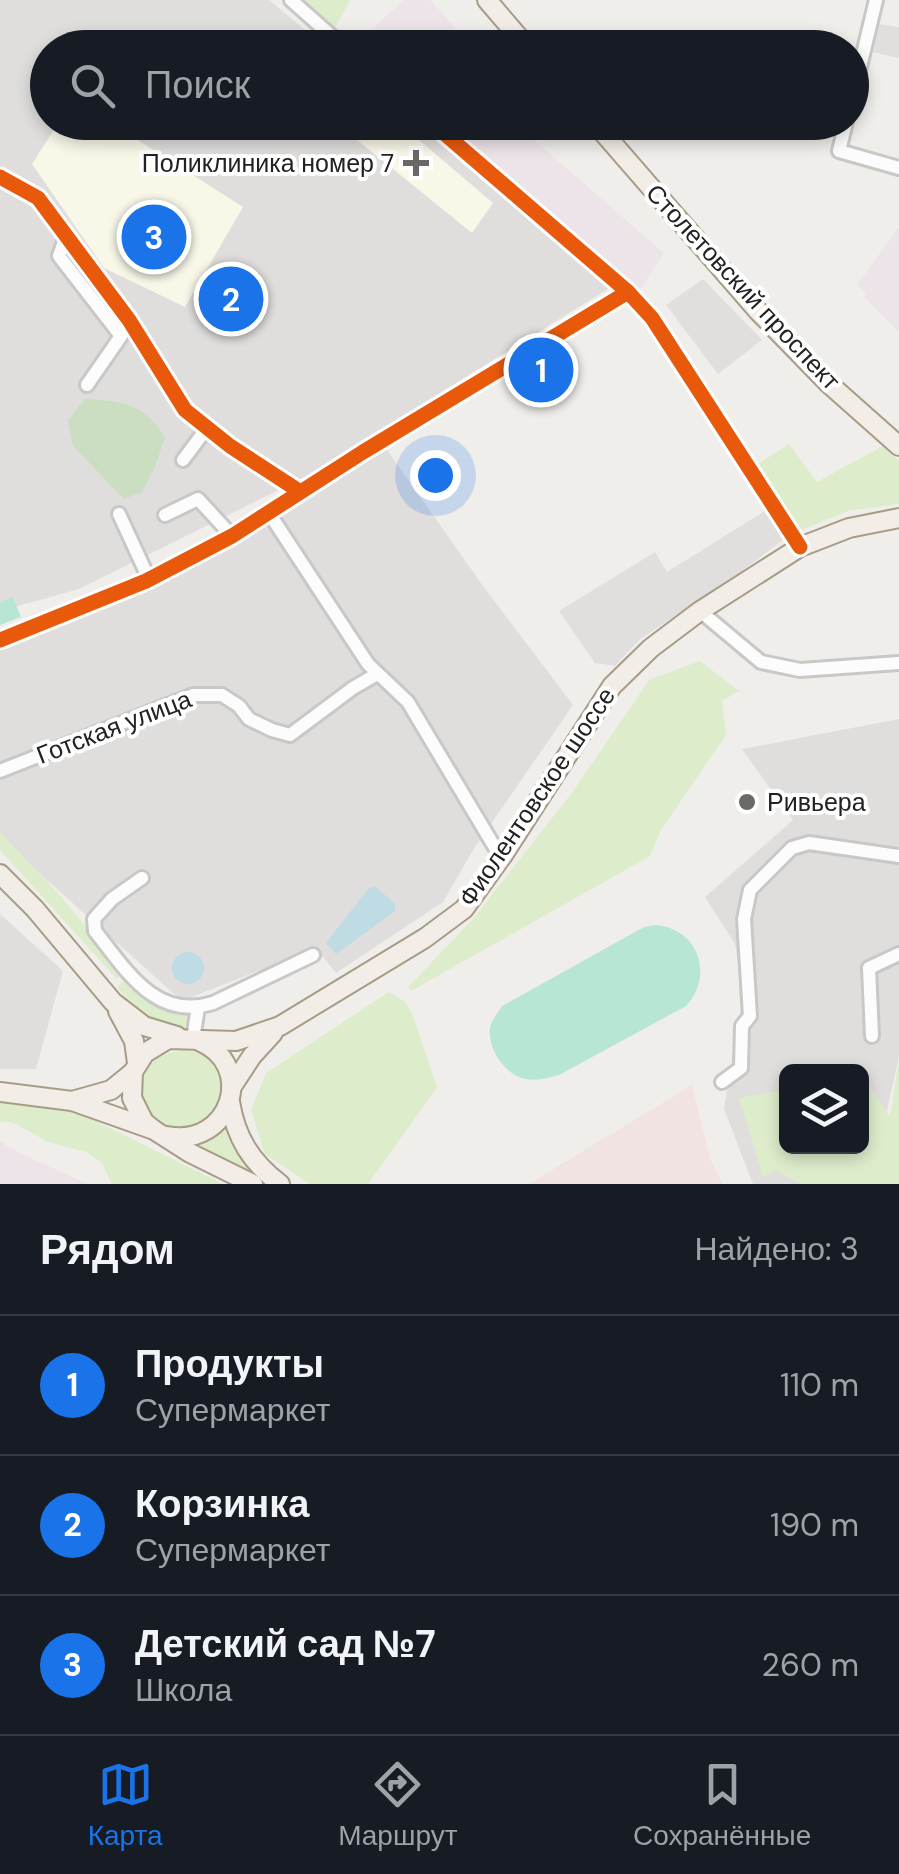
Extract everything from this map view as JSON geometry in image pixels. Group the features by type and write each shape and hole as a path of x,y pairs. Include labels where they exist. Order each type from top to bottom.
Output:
{"main road":[{"path":"487,0 513,30"},
{"name":"Столетовский проспект","path":"610,140 758,311 828,383 899,446"},
{"name":"Фиолентовское шоссе","path":"72,1101 110,1090 156,1044 187,1038 236,1041 280,1026 410,947 464,909 612,686 650,648 800,547 849,528 899,518"},
{"path":"0,874 35,909 113,1002 144,1026 187,1038 216,1052 230,1075 230,1095 242,1144 261,1169 280,1184"},
{"path":"113,1002 134,1042 132,1098 136,1111 160,1133"},
{"name":"Фиолентовское шоссе","path":"0,1092 72,1101 179,1138 205,1132 224,1114 252,1056 280,1026"},
{"name":"Фиолентовское шоссе","path":"160,1133 190,1154 253,1184"}],"street":[{"path":"290,0 325,30"},
{"path":"869,30 876,0"},
{"path":"452,140 628,292 652,318 800,547"},
{"path":"842,140 839,151 899,168"},
{"path":"0,177 38,198 128,320 185,410 299,491"},
{"path":"66,236 59,256 121,336 88,385"},
{"path":"0,640 149,579 232,536 299,491 628,292"},
{"path":"182,460 208,428"},
{"path":"165,515 198,499 232,536"},
{"path":"269,513 377,674 408,702 503,855"},
{"path":"118,514 149,579"},
{"path":"700,611 761,662 800,670 899,663"},
{"name":"Готская улица","path":"0,771 193,695 222,695 239,706 249,720 290,734 377,674"},
{"path":"722,1082 740,1068 742,1026 750,1016 744,918 750,890 792,848 810,843 899,856"},
{"path":"142,878 112,899 94,919 95,931 145,989 166,1004 198,1007 313,955"},
{"path":"872,1036 869,968 899,954"},
{"path":"187,1038 198,1007"}],"shaded area":[{"path":"0,0 269,0 305,30 30,30 30,140 435,140 611,287 301,479 79,589 0,611"},
{"path":"404,0 430,0 455,27 452,30 371,30"},
{"path":"879,24 899,27 899,58 873,52"},
{"path":"47,140 138,140 243,207 185,307 104,268 32,164"},
{"name":"Поликлиника номер 7","path":"357,140 419,140 493,203 472,233"},
{"path":"464,140 536,140 664,253 640,290"},
{"path":"899,227 899,332 857,285"},
{"path":"703,279 762,340 718,374 666,305"},
{"path":"385,447 573,705 475,847 443,902 336,973 316,948 182,1001 0,838 0,645 222,550"},
{"path":"765,511 783,540 640,639 615,666 595,663 559,611 655,552 667,572"},
{"path":"899,719 899,1056 886,1115 899,1184 753,1184 724,1109 743,994 735,944 705,897 793,820 742,749"},
{"path":"0,914 63,971 36,1069 0,1069"},
{"path":"692,1085 710,1159 723,1184 529,1184"},
{"path":"0,1141 16,1151 87,1184 0,1184"}],"green space":[{"path":"303,0 350,0 335,28"},
{"path":"85,399 132,406 150,418 165,438 142,492 124,499 73,446 68,420"},
{"path":"789,444 817,482 883,446 899,461 899,504 848,511 799,531 758,464"},
{"path":"13,597 21,617 0,625 0,602"},
{"path":"700,661 739,691 722,701 726,735 661,830 650,856 411,991 408,987 473,919 571,794 650,679"},
{"path":"0,832 59,894 123,972 117,979 0,850"},
{"path":"656,925 683,935 698,956 699,981 686,1006 559,1075 526,1079 505,1067 490,1036 492,1022 502,1006 644,927"},
{"path":"128,976 189,1014 189,1024 184,1028 150,1019 117,988"},
{"path":"389,992 405,1002 412,1013 437,1087 368,1184 310,1184 265,1154 251,1110 266,1073"},
{"path":"184,1050 210,1059 221,1076 222,1086 212,1122 171,1132 149,1109 142,1084 154,1062"},
{"path":"899,1059 899,1184 801,1184 775,1170 763,1177 739,1098 779,1090 779,1154 869,1154 869,1086 890,1116"},
{"path":"0,1103 77,1112 223,1184 112,1184 101,1162 86,1152 48,1142 14,1123 0,1121"},
{"path":"229,1123 267,1184 190,1147 212,1138"}],"water":[{"path":"376,887 395,904 395,911 336,954 326,943 369,888"},
{"path":"188,952 200,956 204,968 200,980 188,984 176,980 172,968 176,956"}],"cycle path":[{"path":"452,140 628,292 652,318 800,547"},
{"path":"0,177 38,198 129,320 185,410 230,446 299,491"},
{"path":"0,640 146,581 232,536 628,292"}],"place":[{"name":"Поликлиника номер 7","path":"416,163"},
{"name":"Детский сад №7","path":"154,237"},
{"name":"Корзинка","path":"231,299"},
{"name":"Продукты","path":"541,370"},
{"name":"Ривьера","path":"747,802"}]}
